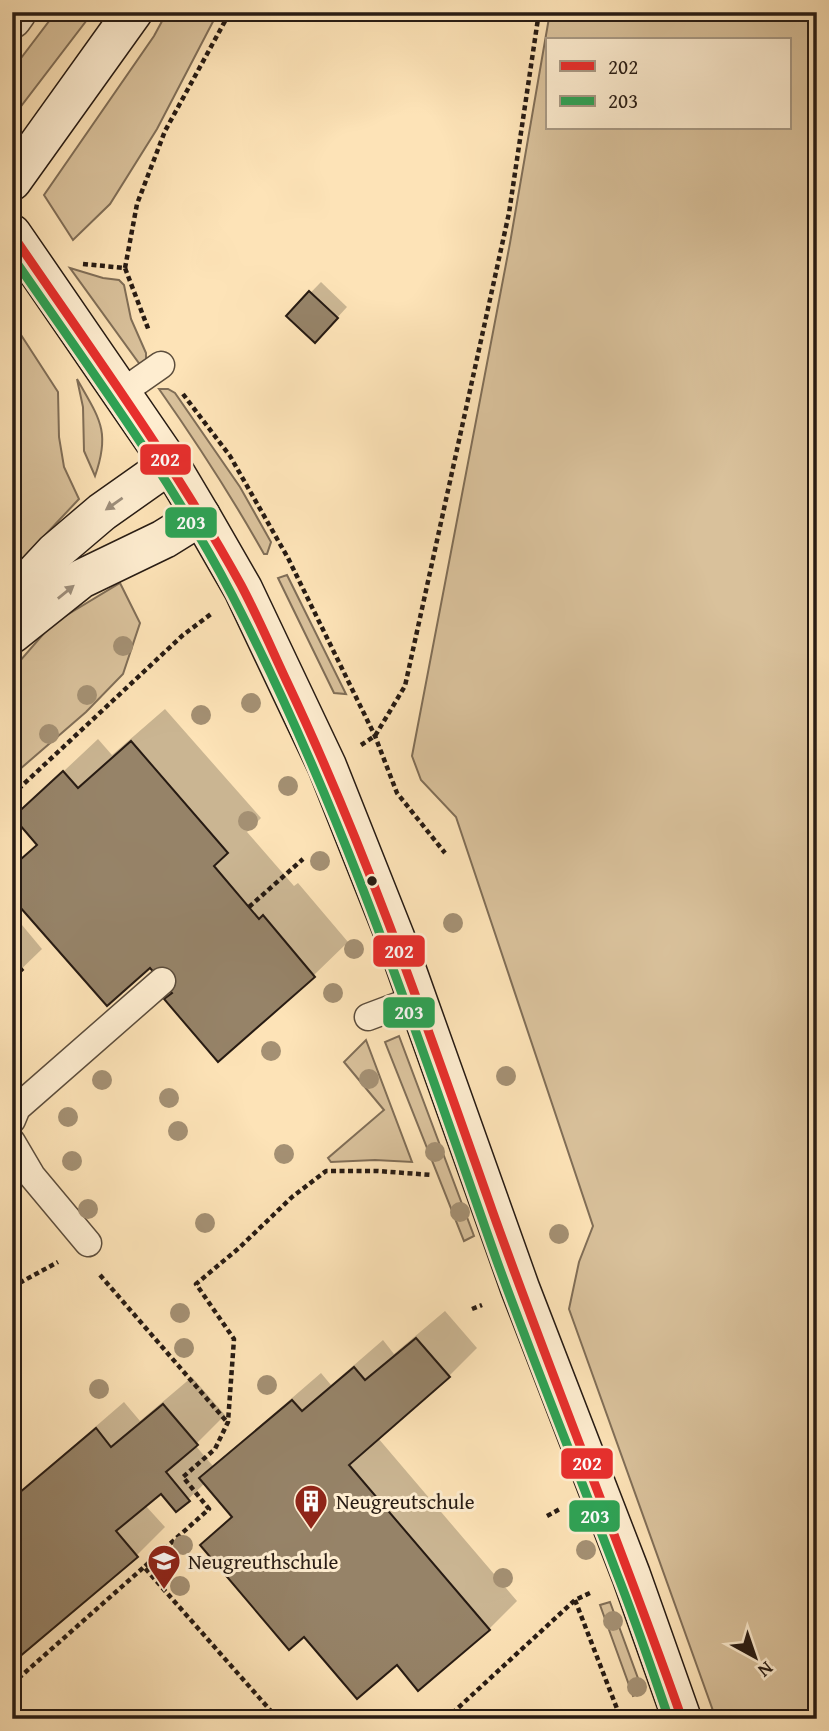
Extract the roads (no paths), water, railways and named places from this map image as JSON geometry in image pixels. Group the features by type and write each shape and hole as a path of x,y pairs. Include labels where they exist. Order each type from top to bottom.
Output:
{"street":[{"path":"12,19 18,12"},
{"path":"12,181 133,12"},
{"path":"16,238 170,464 201,516 243,589 327,766 395,937 520,1288 631,1575 682,1719"},
{"path":"12,610 28,581 55,552 102,512 170,464"},
{"path":"12,634 81,579 164,539 201,516"}],"lane":[{"path":"121,393 161,365"},
{"path":"12,1120 17,1108 162,981"},
{"path":"368,1017 416,999"},
{"path":"12,1142 32,1176 83,1247"}],"place":[{"name":"Neugreutschule","path":"311,1531"},
{"name":"Neugreuthschule","path":"164,1591"}]}
